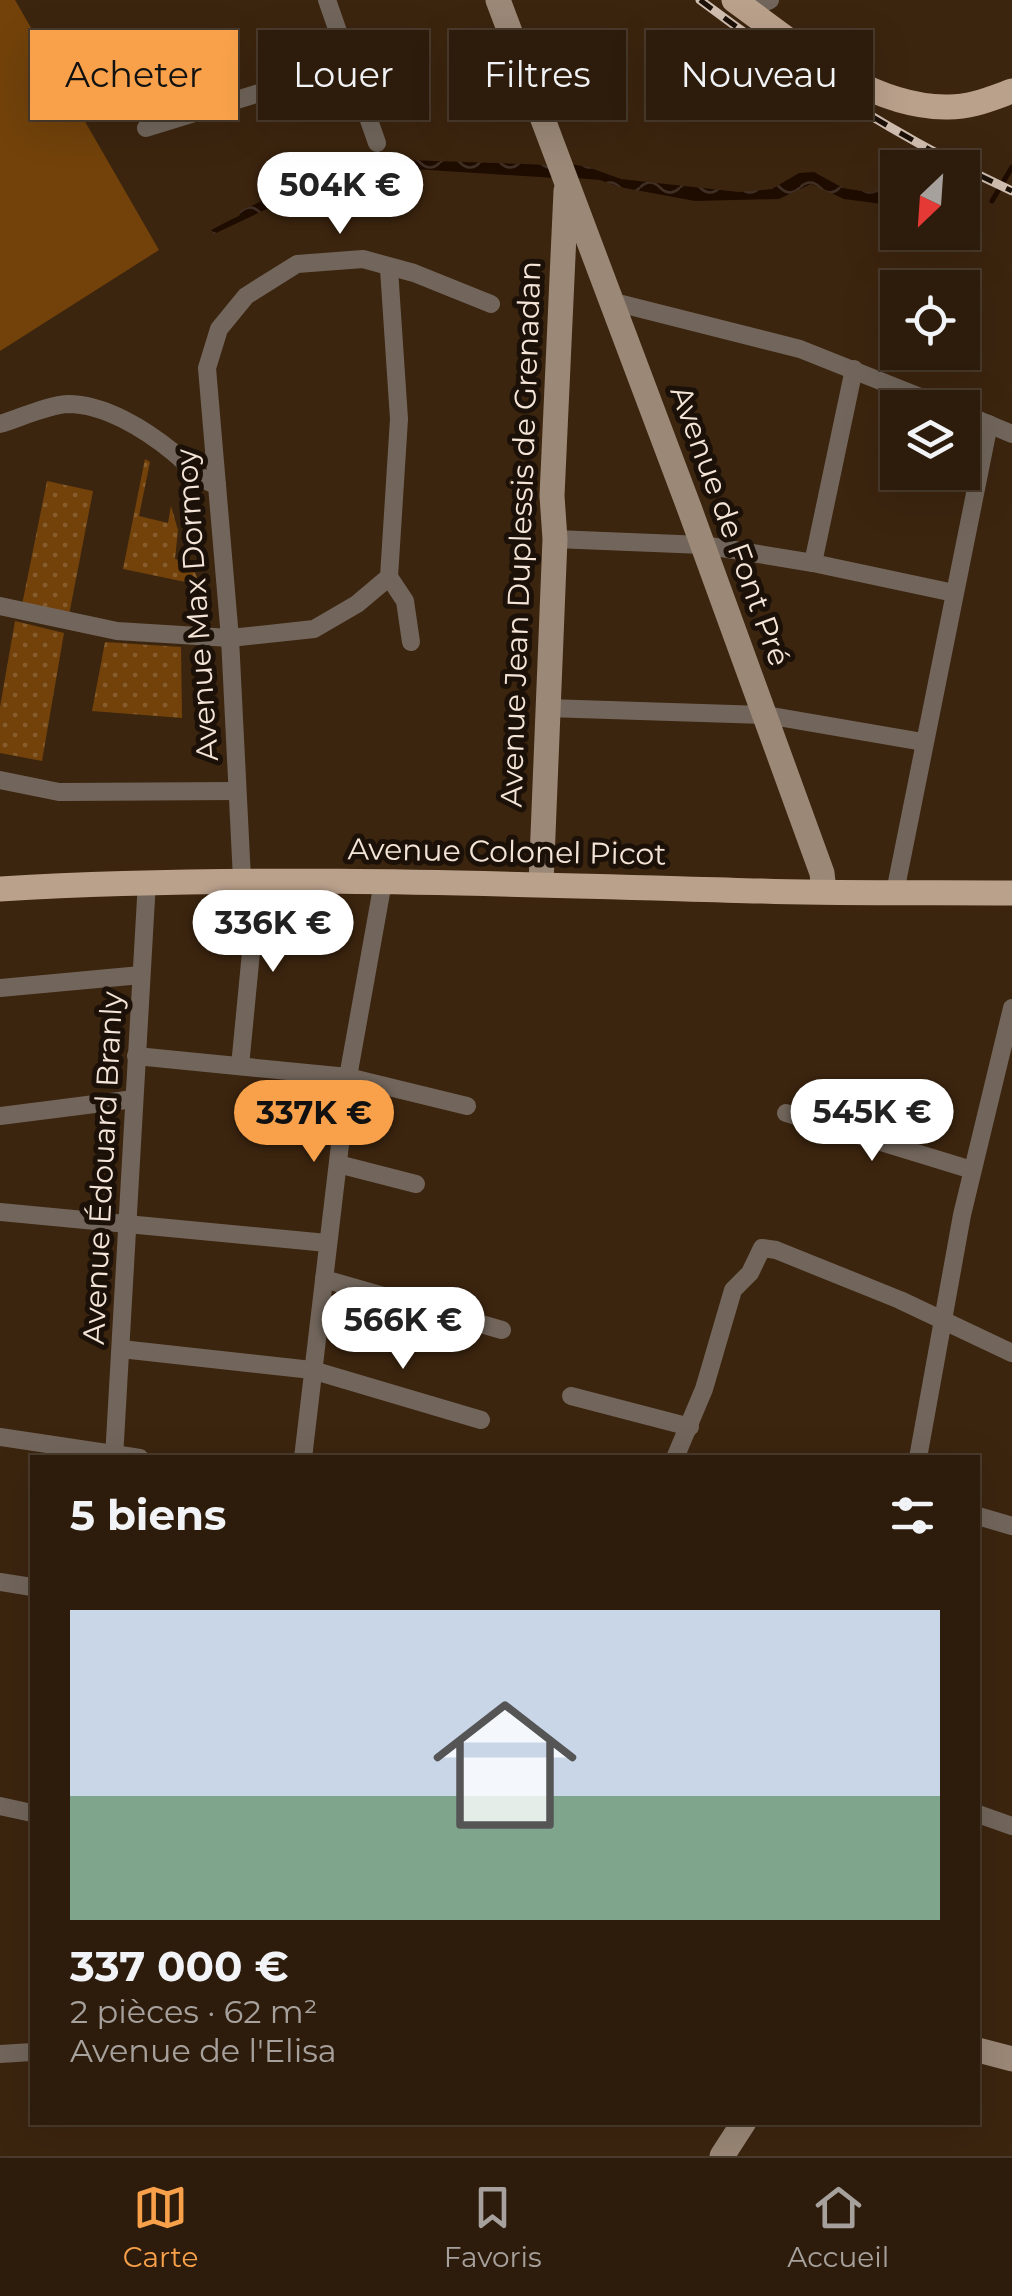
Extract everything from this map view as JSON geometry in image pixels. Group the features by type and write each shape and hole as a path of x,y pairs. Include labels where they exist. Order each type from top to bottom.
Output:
{"main road":[{"name":"Avenue de Font Pré","path":"498,0 566,186 577,239 614,307 766,715 822,873 824,892"},
{"path":"751,3 846,76 896,99 946,107 973,105 1012,91"},
{"name":"Avenue Jean Duplessis de Grenadan","path":"541,884 555,539 552,496 577,239"},
{"name":"Avenue Colonel Picot","path":"0,889 250,880 1012,893"},
{"path":"980,2051 1012,2059"},
{"path":"722,2156 742,2125"}],"street":[{"path":"327,0 338,30"},
{"path":"146,128 258,93"},
{"path":"369,120 377,142"},
{"name":"Avenue Max Dormoy","path":"240,1066 250,880 238,790 230,638 206,368 218,329 246,296 297,264 363,259 389,269"},
{"path":"411,642 405,601 389,577 399,419 389,269 414,273 491,304"},
{"path":"614,307 622,304 800,349 903,390"},
{"path":"813,563 854,370"},
{"path":"0,424 66,404 105,412 134,425 208,482 217,484"},
{"path":"980,421 1012,434"},
{"path":"895,892 989,424"},
{"path":"555,539 703,545 954,593"},
{"path":"0,606 117,632 230,638 314,630 358,604 389,577"},
{"path":"547,708 766,715 923,742"},
{"path":"0,780 59,792 238,790"},
{"name":"Avenue Édouard Branly","path":"114,1455 147,881"},
{"path":"303,1455 348,1077 383,882"},
{"path":"0,988 141,976"},
{"path":"918,1455 941,1318 1012,1008"},
{"path":"136,1056 348,1077 466,1106"},
{"path":"0,1116 134,1099"},
{"path":"786,1113 972,1170"},
{"path":"338,1164 416,1184"},
{"path":"0,1212 327,1243"},
{"path":"676,1455 710,1372 729,1299 735,1286 750,1273 762,1248 827,1269 1012,1353"},
{"path":"324,1280 502,1330"},
{"path":"121,1350 312,1370 481,1420"},
{"path":"571,1396 690,1427"},
{"path":"0,1437 108,1455"},
{"path":"980,1517 1012,1526"},
{"path":"0,1582 30,1587"},
{"path":"0,1806 30,1813"},
{"path":"980,1815 1012,1826"},
{"path":"0,2054 30,2052"}],"shaded area":[{"path":"0,0 15,0 32,30 30,120 84,120 159,250 0,351"},
{"path":"145,459 150,462 139,516 168,523 171,506 178,530 175,559 191,563 200,585 123,569"},
{"path":"47,481 93,491 69,615 22,605"},
{"path":"15,621 64,633 42,761 0,753 0,707"},
{"path":"105,642 181,647 182,718 92,711"}],"water":[{"path":"376,159 551,165 555,178 382,167 288,199 214,234 211,230 277,194"},
{"path":"570,164 621,179 739,192 772,189 799,173 814,172 843,188 873,193 880,185 875,192 880,193 880,204 844,199 811,184 779,199 695,201 575,178"}],"waterway":[{"path":"992,201 1012,167"}],"railway":[{"path":"700,0 851,104 1012,191"}]}
